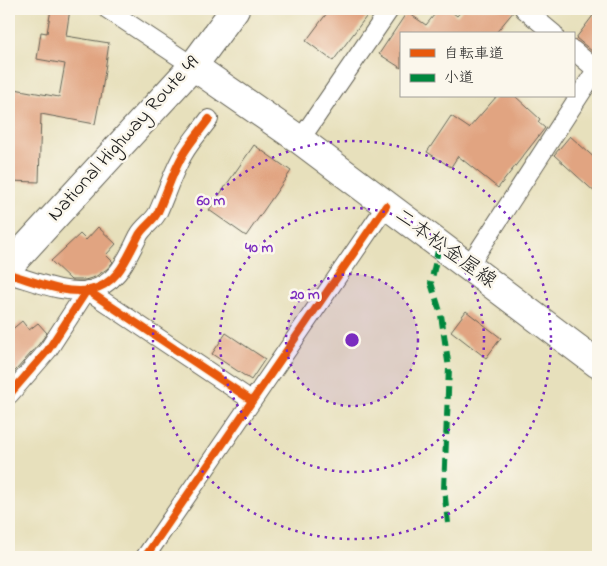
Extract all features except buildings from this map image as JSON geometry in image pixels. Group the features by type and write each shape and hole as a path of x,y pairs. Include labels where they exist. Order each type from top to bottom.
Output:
{"main road":[{"name":"National Highway Route 49","path":"9,266 193,66 235,9"},
{"name":"二本松金屋線","path":"193,66 300,140 468,267 569,340 598,364"}],"street":[{"path":"107,9 193,66"},
{"path":"300,140 390,9"},
{"path":"524,9 552,32"},
{"path":"468,267 598,69 574,51"},
{"path":"9,274 65,290 87,290 104,284 116,276 126,262 140,233 157,214 184,153 209,119"},
{"path":"145,557 386,206"},
{"path":"9,395 48,350 87,290"},
{"path":"87,290 251,400"}],"marked path":[{"path":"439,246 431,283 441,315 449,368 444,489 448,523"}],"cycle path":[{"path":"9,274 70,291 90,290 108,282 126,261 141,232 156,215 180,160 209,119"},
{"path":"145,557 386,206"},
{"path":"9,395 48,350 87,290 251,400"}]}
